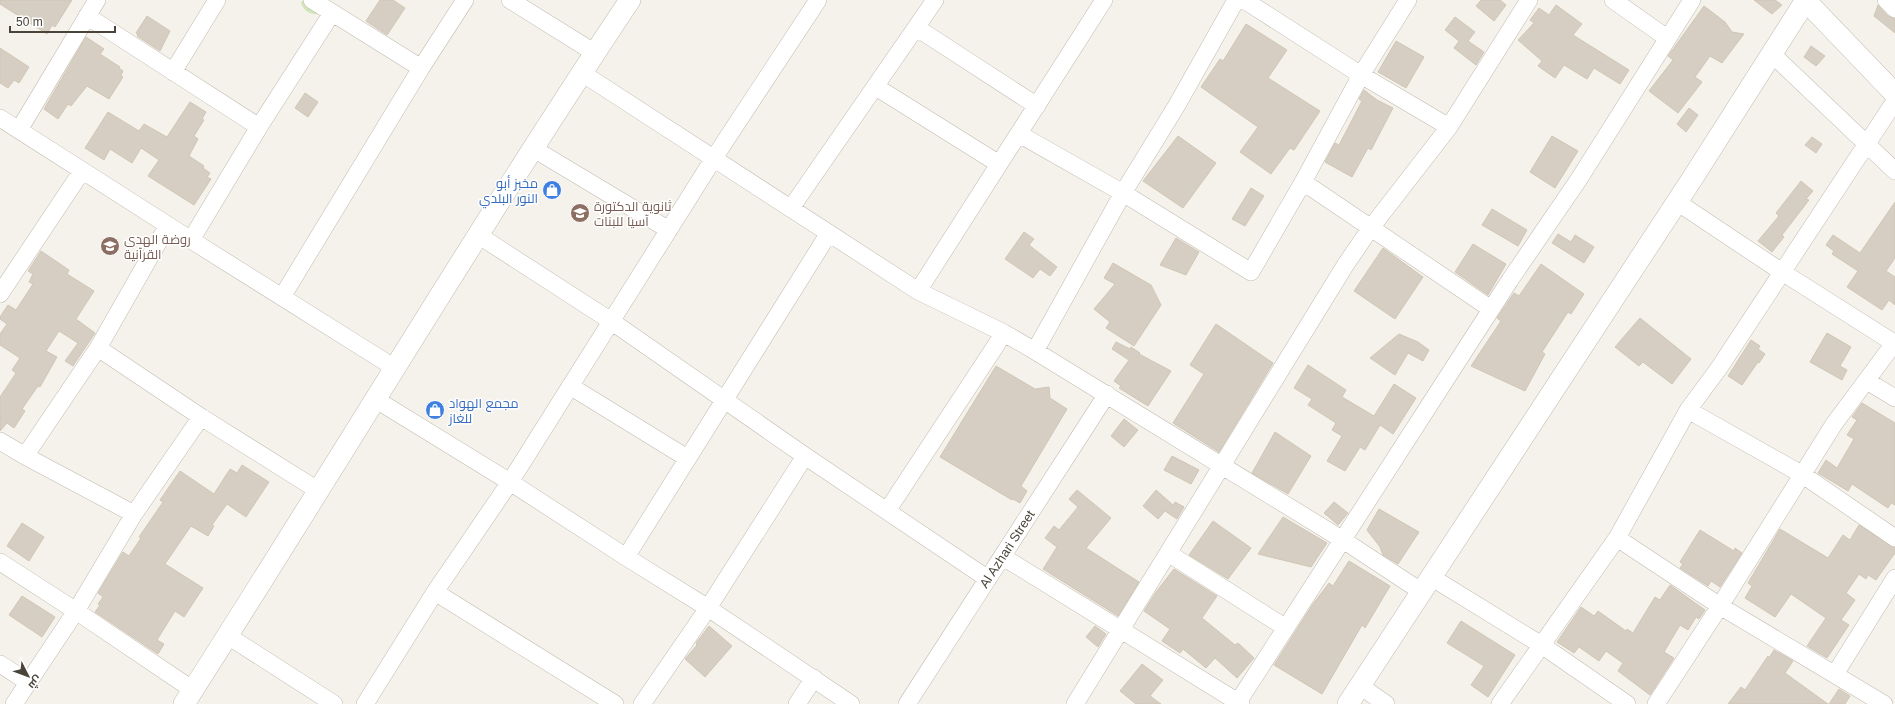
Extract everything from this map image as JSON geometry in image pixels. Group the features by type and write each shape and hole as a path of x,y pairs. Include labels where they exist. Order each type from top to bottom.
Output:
{"street":[{"path":"19,130 97,0"},
{"path":"173,72 217,0"},
{"path":"312,0 421,68"},
{"path":"282,297 421,68 465,0"},
{"path":"510,0 595,53"},
{"path":"0,562 76,611 188,697 319,491 374,399 630,0"},
{"path":"365,704 435,592 510,482 714,158 818,0"},
{"path":"791,208 935,0"},
{"path":"918,291 1104,0"},
{"path":"1035,351 1124,193 1243,0 1361,75 1449,127"},
{"path":"1019,134 1124,193 1251,272 1303,182 1361,75 1408,0"},
{"path":"1075,704 1346,264 1370,229 1449,127 1529,0"},
{"path":"1613,0 1667,38"},
{"path":"1003,557 1239,703 1491,309 1579,178 1692,0"},
{"path":"1348,704 1677,202 1805,0 1895,94"},
{"path":"1886,0 1895,9"},
{"path":"191,240 259,127 332,13"},
{"path":"87,16 259,127"},
{"path":"917,28 1037,106"},
{"path":"1772,54 1895,171"},
{"path":"582,73 918,291 1004,332 1343,540 1543,646 1627,704"},
{"path":"876,87 999,164"},
{"path":"1500,704 1543,646 1617,538 1688,410 1719,368 1895,101"},
{"path":"0,118 395,368"},
{"path":"534,149 669,230"},
{"path":"0,294 82,171"},
{"path":"1303,182 1370,229 1491,309"},
{"path":"1656,704 1720,606 1834,424 1895,342 1782,272 1677,202"},
{"path":"25,456 98,348 168,225"},
{"path":"626,557 724,398 829,233"},
{"path":"478,236 611,321 724,398 805,456 988,579"},
{"path":"887,511 1004,332"},
{"path":"98,348 201,417 319,491"},
{"path":"1867,381 1895,398"},
{"path":"570,386 687,458"},
{"name":"Al Azhari Street","path":"907,704 1107,394"},
{"path":"374,399 510,482 708,608 851,704"},
{"path":"1688,410 1803,475 1895,538"},
{"path":"14,704 76,611 134,514 201,417"},
{"path":"0,441 25,456 134,514"},
{"path":"642,704 708,608 805,456"},
{"path":"1617,538 1720,606 1884,704"},
{"path":"1168,553 1286,628"},
{"path":"1835,674 1895,578"},
{"path":"435,592 615,704"},
{"path":"228,636 334,704"},
{"path":"0,664 28,682"},
{"path":"797,704 814,678"},
{"path":"1360,686 1386,704"}],"green space":[{"path":"303,0 309,0 330,11 321,14 309,13 301,3"}],"building":[{"path":"0,0 72,0 55,27 52,25 47,34 0,4"},
{"path":"380,0 393,0 405,8 387,35 366,21"},
{"path":"1481,0 1500,0 1506,5 1494,21 1476,6"},
{"path":"1754,0 1775,0 1782,5 1772,14"},
{"path":"1556,5 1582,24 1573,35 1629,70 1620,84 1594,68 1587,79 1564,65 1555,78 1538,66 1542,61 1518,40 1534,23 1530,20 1539,8 1549,15"},
{"path":"1878,5 1888,16 1895,19 1895,33 1874,16"},
{"path":"1704,6 1725,22 1732,32 1744,34 1722,63 1710,56 1695,77 1702,82 1678,113 1649,91 1673,60 1668,56"},
{"path":"147,16 170,31 160,51 137,36 138,35 136,33"},
{"path":"1455,17 1475,32 1468,41 1484,52 1476,65 1454,48 1459,41 1445,30"},
{"path":"1246,24 1287,50 1268,78 1320,111 1294,150 1290,148 1271,174 1240,152 1258,127 1201,87 1220,59 1223,61"},
{"path":"86,37 104,49 100,54 120,67 119,68 123,71 121,75 123,77 109,99 87,86 71,106 68,104 58,119 44,109"},
{"path":"1396,41 1424,57 1406,88 1378,72"},
{"path":"1811,46 1825,56 1816,66 1804,57"},
{"path":"0,48 29,67 19,83 14,80 8,88 0,83"},
{"path":"1364,90 1377,100 1393,108 1371,150 1368,148 1352,177 1325,162 1335,143 1339,145 1362,101 1359,99"},
{"path":"305,93 318,102 308,117 295,108"},
{"path":"190,102 206,112 202,119 204,120 194,136 198,139 189,156 204,166 203,168 210,173 207,177 211,179 194,205 148,176 159,160 141,148 132,163 110,149 104,160 85,148 108,112 139,131 144,124 167,137"},
{"path":"1689,108 1698,115 1686,132 1677,124"},
{"path":"1178,136 1216,163 1183,208 1143,181"},
{"path":"1552,136 1578,151 1555,188 1530,172"},
{"path":"1812,137 1822,144 1816,153 1805,145"},
{"path":"1801,181 1813,191 1806,199 1809,200 1782,235 1784,237 1772,252 1758,241 1779,216 1776,213"},
{"path":"1251,188 1264,196 1245,226 1232,219"},
{"path":"1895,202 1895,258 1886,271 1895,277 1895,305 1889,300 1882,310 1847,287 1858,271 1832,254 1834,251 1826,245 1833,235 1860,253"},
{"path":"1492,209 1527,230 1518,246 1482,225"},
{"path":"1024,232 1034,239 1029,245 1057,267 1050,276 1040,269 1033,278 1005,259"},
{"path":"1558,234 1571,242 1575,235 1594,247 1584,263 1552,243"},
{"path":"1176,238 1199,252 1186,275 1160,265"},
{"path":"1473,244 1506,264 1488,295 1455,272"},
{"path":"1383,248 1423,277 1395,319 1354,291"},
{"path":"41,251 69,270 67,274 94,291 76,319 95,333 73,366 65,361 78,343 59,331 46,351 57,357 40,387 38,386 22,409 25,411 14,428 7,423 0,431 0,397 16,373 12,370 20,358 0,345 0,334 7,324 0,319 0,317 8,305 16,310 33,284 29,282 33,274 28,271"},
{"path":"1113,263 1151,285 1161,305 1134,346 1106,328 1110,322 1094,309 1115,284 1104,278"},
{"path":"1541,264 1584,294 1571,314 1568,312 1542,352 1545,354 1525,391 1471,366 1501,321 1497,318 1514,293 1519,296"},
{"path":"1640,318 1691,359 1672,384 1643,362 1639,366 1615,347"},
{"path":"1216,324 1273,363 1219,452 1173,423 1204,374 1190,365"},
{"path":"1827,333 1851,347 1840,366 1847,370 1842,380 1810,362"},
{"path":"1399,334 1418,342 1429,350 1423,361 1408,353 1395,375 1370,358"},
{"path":"1751,340 1760,346 1758,349 1765,354 1742,385 1728,376"},
{"path":"1116,342 1130,349 1131,347 1140,353 1139,354 1171,371 1148,406 1119,388 1121,386 1114,381 1129,360 1112,349"},
{"path":"1308,365 1346,390 1342,397 1374,416 1394,384 1416,398 1393,434 1380,425 1365,450 1360,447 1345,471 1327,461 1342,436 1332,430 1336,423 1308,405 1312,399 1294,388"},
{"path":"996,366 1035,389 1049,387 1050,398 1067,409 1021,486 1027,491 1020,503 1013,499 1012,500 940,457"},
{"path":"1862,403 1895,423 1895,505 1891,503 1888,508 1852,484 1848,491 1818,473 1826,460 1837,468 1854,439 1847,435 1857,420 1852,417"},
{"path":"1124,419 1138,430 1124,447 1111,436"},
{"path":"1275,432 1311,456 1288,494 1252,473"},
{"path":"1172,456 1199,470 1191,484 1164,470"},
{"path":"242,465 269,482 246,517 227,504 212,525 214,526 208,536 191,526 165,564 203,588 184,617 175,611 157,640 164,644 158,654 95,612 103,597 98,593 123,552 129,556 141,538 139,537 163,502 160,500 180,471 214,494 230,469 237,473"},
{"path":"1077,490 1111,518 1086,548 1139,582 1118,616 1043,569 1057,547 1045,538 1054,526 1059,530 1078,507 1069,499"},
{"path":"1156,490 1173,505 1175,502 1184,507 1177,519 1165,511 1158,519 1143,506"},
{"path":"1334,502 1348,513 1338,525 1324,513"},
{"path":"1379,509 1419,532 1398,564 1383,555 1380,547 1367,530"},
{"path":"1283,517 1327,543 1311,567 1258,554"},
{"path":"1213,521 1251,548 1228,579 1189,555"},
{"path":"22,523 44,537 29,561 7,546"},
{"path":"1859,525 1895,548 1895,553 1876,580 1868,575 1866,579 1859,574 1846,593 1855,600 1841,620 1849,625 1827,658 1807,646 1826,618 1791,594 1775,617 1745,598 1752,586 1748,583 1780,529 1828,558 1843,535 1850,540"},
{"path":"1700,530 1734,551 1735,548 1742,553 1720,587 1711,581 1708,586 1680,568 1683,564 1680,562"},
{"path":"1349,561 1390,586 1365,628 1362,625 1322,694 1274,665 1313,604 1329,583 1333,586"},
{"path":"1174,569 1217,596 1202,618 1235,645 1238,643 1254,658 1237,678 1215,658 1206,668 1183,649 1180,653 1162,641 1170,629 1144,611 1156,592"},
{"path":"1670,585 1705,610 1699,619 1696,617 1688,630 1680,625 1664,652 1674,658 1650,695 1618,671 1623,663 1606,651 1599,661 1579,647 1574,653 1557,642 1581,607 1594,616 1598,611 1626,631 1627,629 1633,633 1655,597 1660,600"},
{"path":"22,596 55,617 42,637 9,615"},
{"path":"1461,621 1515,655 1488,697 1471,685 1484,666 1447,643"},
{"path":"709,626 732,646 705,677 685,659 697,645 696,643"},
{"path":"1095,626 1106,634 1098,647 1086,637"},
{"path":"1774,650 1793,661 1785,673 1828,704 1728,704 1741,687 1745,690 1768,656 1769,658"},
{"path":"1142,664 1163,680 1150,696 1161,704 1136,704 1120,691"},
{"path":"1839,689 1850,696 1845,704 1829,704"}],"place":[{"name":"مخبز أبو النور البلدي","path":"552,190"},
{"name":"ثانوية الدكتورة آسيا للبنات","path":"580,213"},
{"name":"روضة الهدى القرآنية","path":"110,246"},
{"name":"مجمع الهواد للغاز","path":"435,410"}]}
